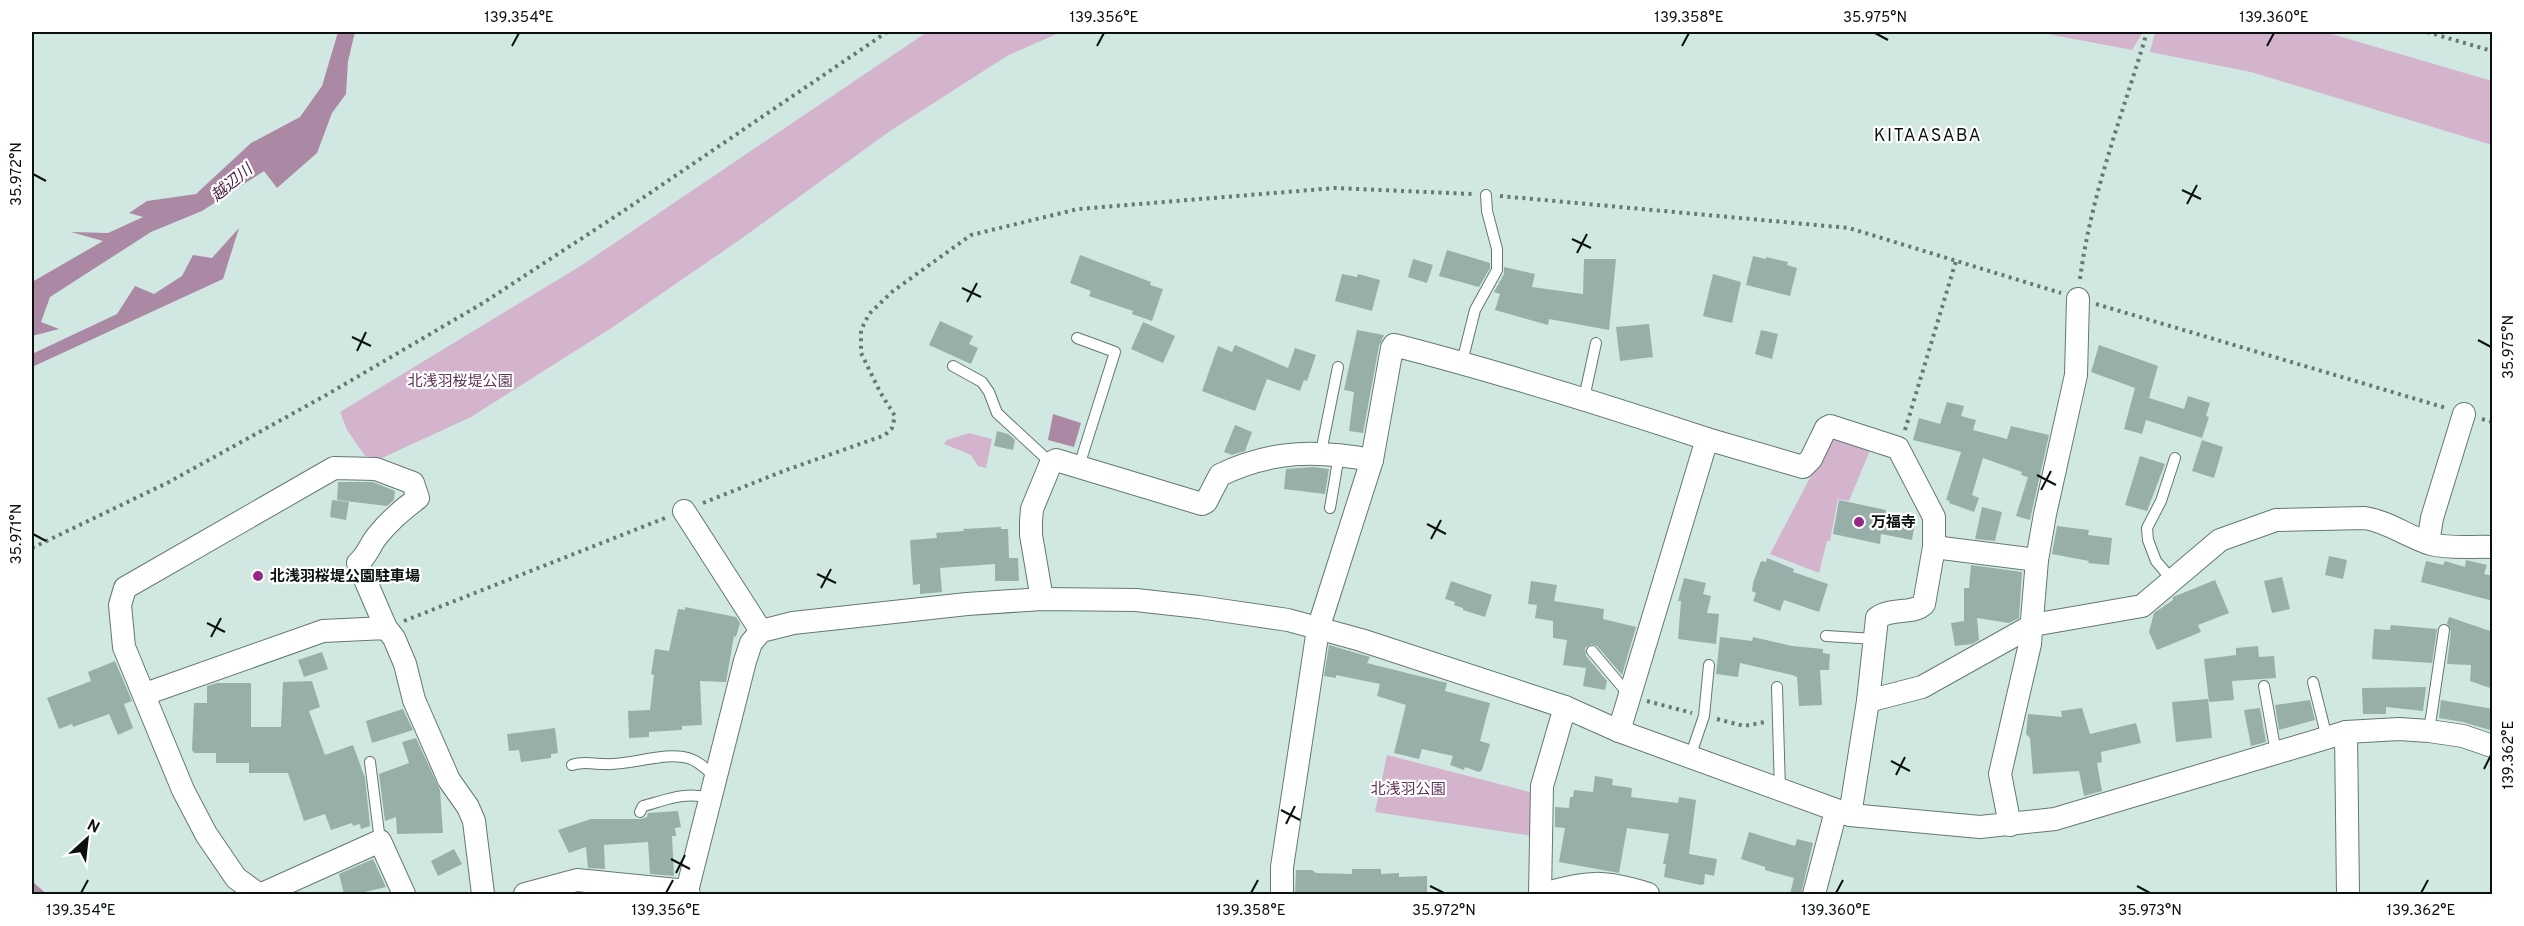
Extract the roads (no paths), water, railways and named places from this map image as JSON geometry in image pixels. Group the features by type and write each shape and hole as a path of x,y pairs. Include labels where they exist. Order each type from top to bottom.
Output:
{"street":[{"path":"2010,825 2000,774 2033,625 2037,560 2076,375 2078,299"},
{"path":"1282,894 1282,867 1318,629 1372,460 1394,345 1584,398 1707,439 1803,467 1811,459 1826,428 1830,426 1898,448 1934,517 1934,547 1924,604 1920,608 1885,612 1877,618 1868,700 1843,813 1814,894"},
{"path":"2428,543 2432,518 2464,414"},
{"path":"1619,731 1707,439"},
{"path":"1042,599 1031,535 1032,509 1051,463 1056,460 1202,504 1206,502 1220,475 1269,458 1330,453 1372,460"},
{"path":"404,894 380,841 260,894 236,878 206,834 183,790 124,647 120,605 124,588 334,468 376,469 413,483 418,498 376,537 366,556 358,563 386,628 394,638 405,664 414,700 449,780 468,807 474,821 483,894"},
{"path":"684,511 761,632"},
{"path":"1868,700 1922,687 2033,625 2142,606 2220,540 2276,520 2376,520 2428,543 2442,546 2493,547"},
{"path":"1934,547 2037,560"},
{"path":"525,894 577,880 688,893 745,661 751,643 761,632 793,623 967,604 1042,599 1136,600 1288,620 1361,640 1565,707 1619,731 1843,813 1947,825 1980,827 2055,819 2336,735 2398,729 2428,731 2463,736 2493,746"},
{"path":"145,694 323,631 386,628"},
{"path":"1565,707 1542,786 1542,894 1577,884 1599,883 1648,894"},
{"path":"2336,735 2348,894"}],"lane":[{"path":"1462,363 1475,310 1497,270 1497,249 1487,211 1486,195"},
{"path":"1077,338 1115,352 1079,466"},
{"path":"1584,398 1596,343"},
{"path":"953,366 982,382 989,392 997,413 1051,463"},
{"path":"1330,508 1330,453 1338,367"},
{"path":"2173,581 2156,561 2148,540 2147,528 2161,501 2175,458"},
{"path":"2428,731 2444,630"},
{"path":"1826,636 1875,639"},
{"path":"1592,651 1630,696"},
{"path":"1690,757 1704,716 1709,665"},
{"path":"2313,682 2336,735"},
{"path":"2264,686 2276,753"},
{"path":"1777,687 1780,790"},
{"path":"572,765 580,762 626,764 675,757 688,758 699,763 712,788 643,806 640,812"},
{"path":"370,762 380,841"}],"water":[{"name":"越辺川","path":"338,32 355,32 348,61 346,94 332,113 317,153 277,188 264,171 202,211 151,232 50,297 41,322 59,329 32,336 32,282 103,241 71,232 108,233 143,217 129,213 147,201 196,194 251,143 300,117 322,86"},
{"path":"239,228 223,279 32,367 32,354 117,314 135,286 154,294 182,276 193,255 212,258"},
{"path":"1053,414 1081,423 1074,447 1048,440"}],"waterway":[{"path":"32,885 42,894"}],"place":[{"name":"万福寺","path":"1859,522"},
{"name":"北浅羽桜堤公園駐車場","path":"258,576"}],"district":[{"name":"KITAASABA","path":"1928,135"}],"park label":[{"name":"北浅羽桜堤公園","path":"460,381"},
{"name":"北浅羽公園","path":"1408,789"}]}
